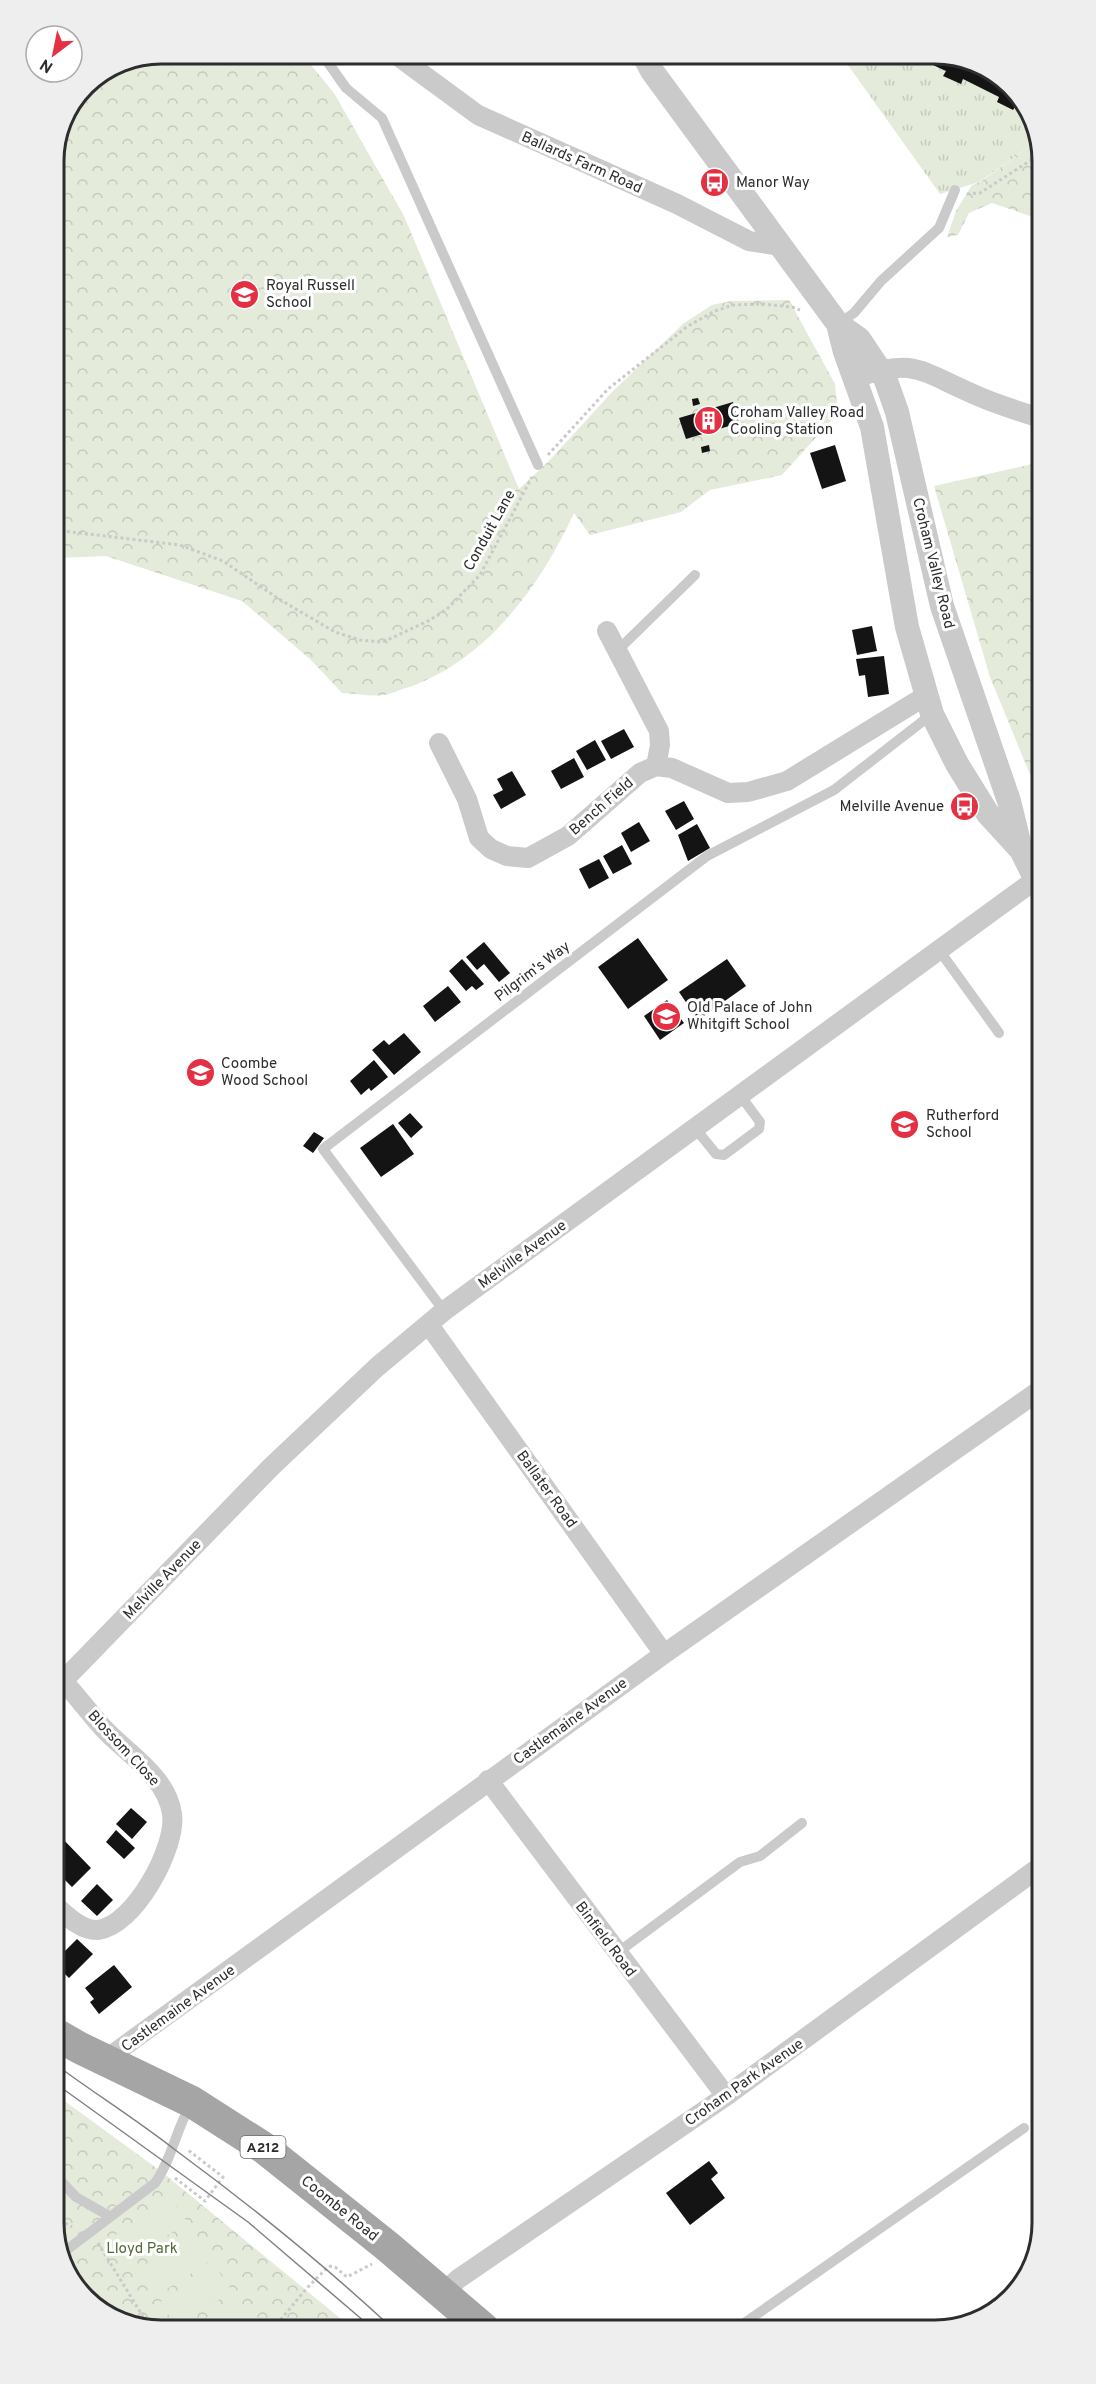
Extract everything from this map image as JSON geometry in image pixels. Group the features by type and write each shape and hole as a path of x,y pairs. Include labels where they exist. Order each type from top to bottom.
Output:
{"main road":[{"name":"Coombe Road","path":"64,2039 107,2062 192,2102 264,2148 387,2246 473,2319"}],"street":[{"name":"Ballards Farm Road","path":"409,64 478,115 677,204 750,241 781,246"},
{"name":"Croham Valley Road","path":"649,65 838,324 859,339 885,378 897,412 942,606 1009,801 1022,850"},
{"name":"Croham Valley Road","path":"838,324 845,352 872,427 907,627 930,704 957,764 988,814 1022,850"},
{"path":"856,378 879,369 895,367 926,371 989,401 1032,415"},
{"path":"607,631 659,731 660,745 656,766 672,768 728,793 748,792 787,781 930,704"},
{"name":"Bench Field","path":"439,743 467,799 479,838 491,849 507,856 528,858 568,836 640,774 656,766"},
{"path":"1022,850 1032,871"},
{"name":"Melville Avenue","path":"64,1681 271,1467 376,1367 436,1318 939,950 1032,885"},
{"name":"Ballater Road","path":"436,1318 664,1654"},
{"name":"Castlemaine Avenue","path":"107,2062 116,2052 315,1909 488,1780 1032,1396"},
{"name":"Blossom Close","path":"64,1687 150,1772 167,1795 172,1813 172,1832 156,1892 112,1924 98,1930 83,1927 64,1914"},
{"name":"Binfield Road","path":"488,1780 726,2096"},
{"name":"Croham Park Avenue","path":"443,2293 458,2279 726,2096 1032,1873"}],"lane":[{"path":"329,64 346,88 382,118 538,465"},
{"path":"838,324 854,313 881,281 939,228 954,192"},
{"path":"617,651 695,575"},
{"name":"Pilgrim's Way","path":"436,1318 323,1149 707,856 834,790 930,704"},
{"path":"939,950 999,1034"},
{"path":"695,1128 716,1154 724,1155 759,1129 760,1122 740,1095"},
{"path":"617,1953 740,1862 760,1856 802,1823"},
{"path":"68,2248 155,2183 164,2169 176,2133 192,2102"},
{"path":"749,2320 1024,2128"},
{"path":"64,2184 76,2197 109,2216"}],"path":[{"path":"954,192 980,193 1032,160"},
{"name":"Conduit Lane","path":"65,531 180,546 223,561 279,599 335,632 360,640 383,642 439,615 480,575 538,465 608,389 688,326 715,311 732,305 762,304 801,310"},
{"path":"171,2175 205,2201 224,2177 183,2146"},
{"path":"93,2228 104,2234 99,2239 100,2249 144,2318"},
{"path":"329,2266 335,2267 347,2277 377,2262 387,2246"},
{"path":"328,2260 329,2266"},
{"path":"281,2319 309,2285 329,2266"},
{"path":"305,2281 309,2285"}],"green space":[{"name":"Royal Russell School","path":"310,64 334,93 404,216 519,489 549,461 612,392 684,323 712,305 731,301 789,300 835,384 838,413 782,475 710,490 681,512 590,535 574,513 545,568 527,594 485,641 461,660 435,676 389,694 374,696 342,693 311,660 242,601 106,556 65,558 65,155 74,118 97,88 113,77 149,65"},
{"path":"848,65 954,66 978,74 994,84 1012,102 1022,118 1030,146 979,182 940,194"},
{"path":"1030,146 1032,217 992,203 969,213 958,235 947,237 956,211 972,185 980,182"},
{"path":"1032,464 1032,779 990,677 934,486"},
{"name":"Lloyd Park","path":"64,2101 162,2172 341,2319 142,2318 124,2312 102,2300 88,2287 74,2266 65,2235"},
{"path":"170,2197 187,2222 132,2260 115,2235"},
{"path":"195,2234 212,2260 156,2296 140,2271"},
{"path":"215,2266 232,2291 190,2319 171,2319 160,2302"},
{"path":"236,2298 250,2319 205,2319"}],"building":[{"path":"933,65 954,66 978,74 994,84 1015,107 1013,110 997,102 999,97 963,79 961,84 943,76 946,71"},
{"path":"698,398 700,404 693,406 692,399"},
{"name":"Croham Valley Road Cooling Station","path":"733,402 739,423 686,439 679,418"},
{"path":"737,429 741,433 737,437 733,433"},
{"path":"709,445 710,451 702,453 701,447"},
{"path":"835,445 846,481 822,489 810,453"},
{"path":"872,626 877,651 857,655 852,630"},
{"path":"884,656 889,694 868,697 865,675 859,676 856,659"},
{"path":"624,729 634,747 611,759 601,741"},
{"path":"595,740 606,760 587,770 576,751"},
{"path":"574,758 584,777 561,789 551,771"},
{"path":"512,771 526,795 501,809 493,795 503,790 497,779"},
{"path":"684,801 694,819 676,830 665,811"},
{"path":"639,822 650,841 631,852 621,833"},
{"path":"697,824 710,848 688,861 678,835"},
{"path":"622,845 632,864 613,874 603,856"},
{"path":"599,859 609,878 589,889 579,869"},
{"path":"638,938 668,980 628,1009 598,967"},
{"path":"484,942 510,973 499,982 484,964 477,970 466,957"},
{"path":"462,959 484,984 476,990 472,986 466,991 449,971"},
{"path":"727,959 746,986 698,1020 679,992"},
{"path":"448,986 461,1002 435,1022 423,1006"},
{"path":"667,1000 684,1023 660,1040 644,1016"},
{"path":"404,1033 421,1052 394,1075 372,1050 384,1040 389,1045"},
{"path":"374,1060 388,1077 371,1091 369,1088 361,1095 350,1081"},
{"path":"410,1113 423,1127 411,1138 398,1123"},
{"path":"393,1124 414,1154 381,1177 360,1148"},
{"path":"314,1132 324,1138 313,1153 303,1146"},
{"path":"131,1808 147,1822 132,1839 116,1824"},
{"path":"116,1830 135,1848 124,1859 106,1842"},
{"path":"64,1840 91,1868 72,1887 64,1879"},
{"path":"97,1884 113,1900 97,1916 81,1901"},
{"path":"77,1939 93,1954 69,1978 64,1973 64,1952"},
{"path":"114,1965 132,1987 99,2014 90,2002 94,1999 85,1988"},
{"path":"709,2161 718,2173 711,2179 725,2198 690,2225 666,2193"}],"tram line":[{"path":"64,2071 146,2128 230,2192 313,2258 383,2319"},
{"path":"64,2090 248,2222 362,2319"}],"place":[{"name":"Manor Way","path":"715,182"},
{"name":"Royal Russell School","path":"245,294"},
{"name":"Croham Valley Road Cooling Station","path":"709,421"},
{"name":"Melville Avenue","path":"965,806"},
{"name":"Old Palace of John Whitgift School","path":"666,1016"},
{"name":"Coombe Wood School","path":"200,1072"},
{"name":"Rutherford School","path":"905,1124"}]}
